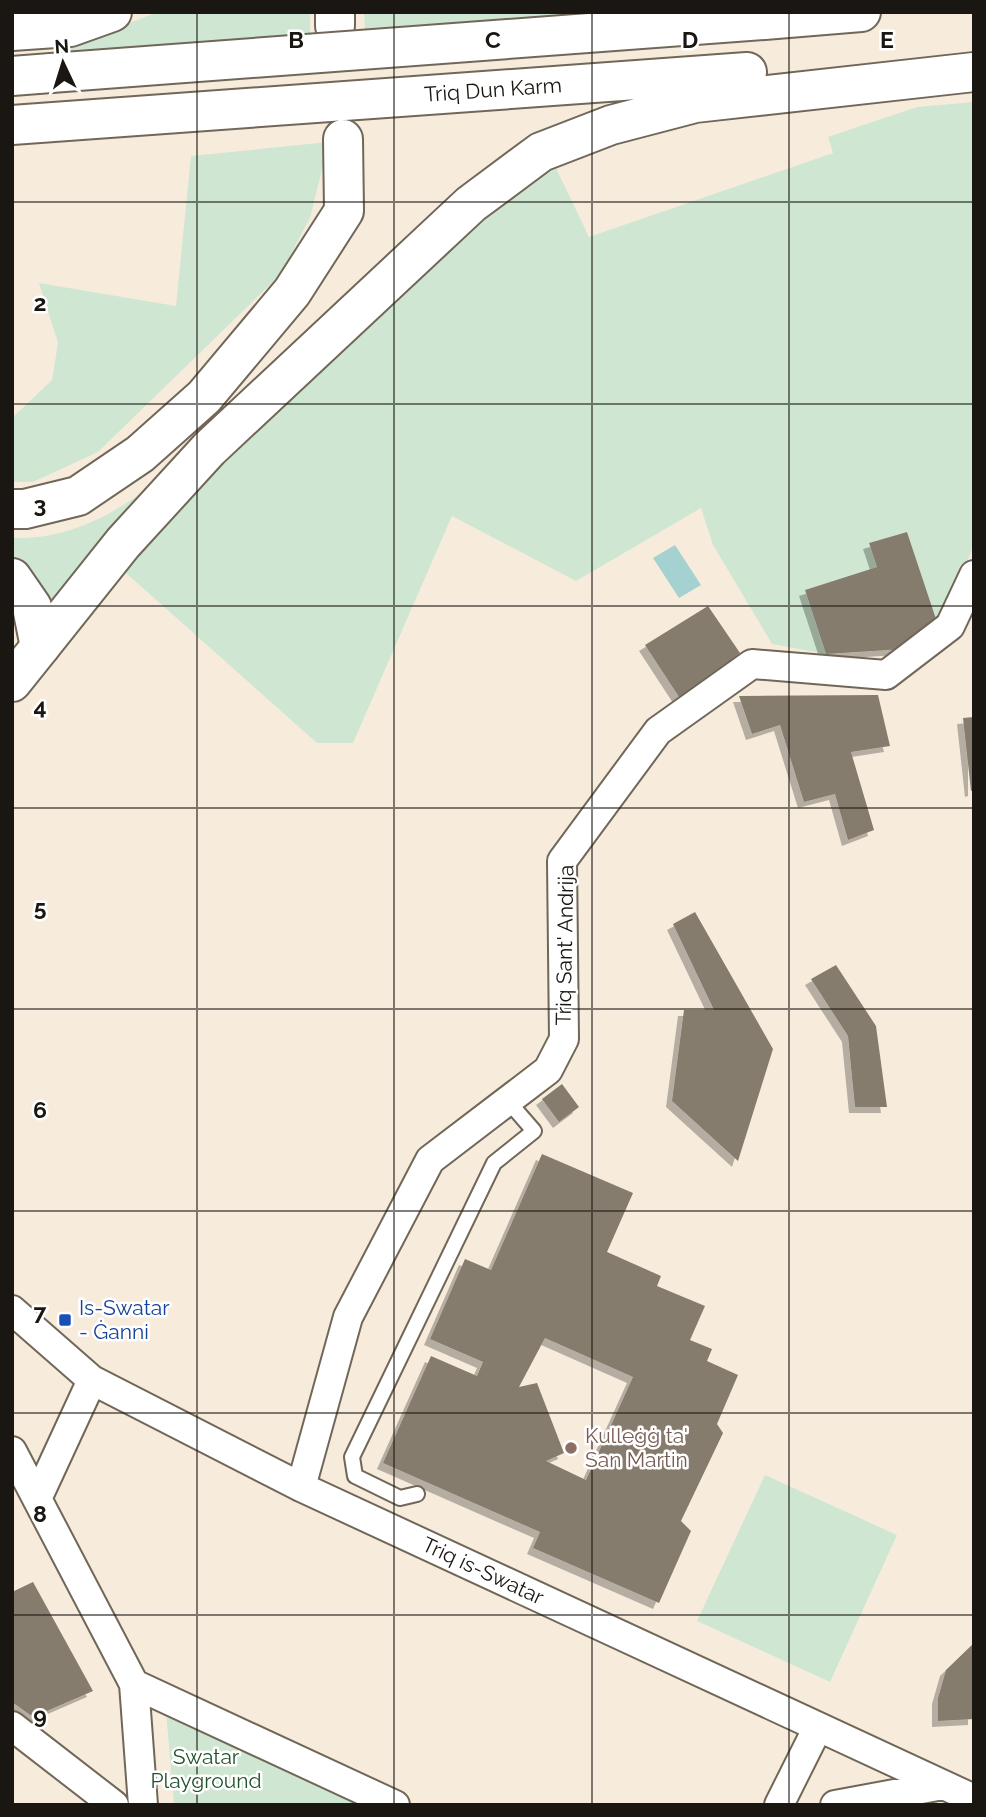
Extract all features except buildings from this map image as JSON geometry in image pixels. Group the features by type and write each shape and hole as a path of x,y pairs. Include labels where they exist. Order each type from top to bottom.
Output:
{"main road":[{"path":"12,31 70,27 112,12"},
{"path":"12,76 861,12"},
{"name":"Triq Dun Karm","path":"12,125 882,62 974,62"},
{"path":"12,682 123,543 209,449 471,204 541,152 611,125 695,103 974,72"},
{"path":"12,143 159,128 224,110"},
{"path":"12,509 78,496 140,454 204,397 292,292 344,211 343,139"},
{"path":"12,579 32,607 40,647"}],"street":[{"name":"Triq Sant' Andrija","path":"301,1487 348,1317 430,1160 548,1070 564,1039 562,861 658,730 752,664 886,675 950,626 974,575"},
{"name":"Triq is-Swatar","path":"12,1310 92,1380 301,1487 974,1799"},
{"path":"37,1499 92,1380"},
{"path":"12,1451 134,1684 144,1805"},
{"path":"134,1684 395,1805"},
{"path":"12,1726 114,1805"},
{"path":"779,1805 818,1727"},
{"path":"835,1805 943,1785"}],"lane":[{"path":"417,1494 400,1498 355,1476 352,1457 494,1163 534,1130 508,1101"}],"green space":[{"path":"158,12 310,12 310,34 46,55"},
{"path":"364,12 688,12 365,33"},
{"path":"974,102 974,544 940,631 907,532 869,543 877,567 805,590 826,654 772,644 713,545 701,508 576,581 452,516 353,743 317,743 117,565 185,489 481,215 556,168 589,237 833,153 828,137 917,107"},
{"path":"329,142 310,218 280,275 98,452 33,482 12,482 12,418 52,380 58,343 39,283 176,306 191,156"},
{"path":"153,484 50,616 12,565 12,538 51,535 87,524 105,516"},
{"path":"765,1475 897,1535 830,1682 697,1621"},
{"name":"Swatar Playground","path":"166,1711 360,1805 174,1805"}],"water":[{"path":"675,545 701,585 679,598 653,558"}],"tunnel":[{"path":"335,26 343,133"}],"place":[{"name":"Is-Swatar - Ġanni","path":"65,1320"},
{"name":"Kulleġġ ta' San Martin","path":"571,1448"}]}
